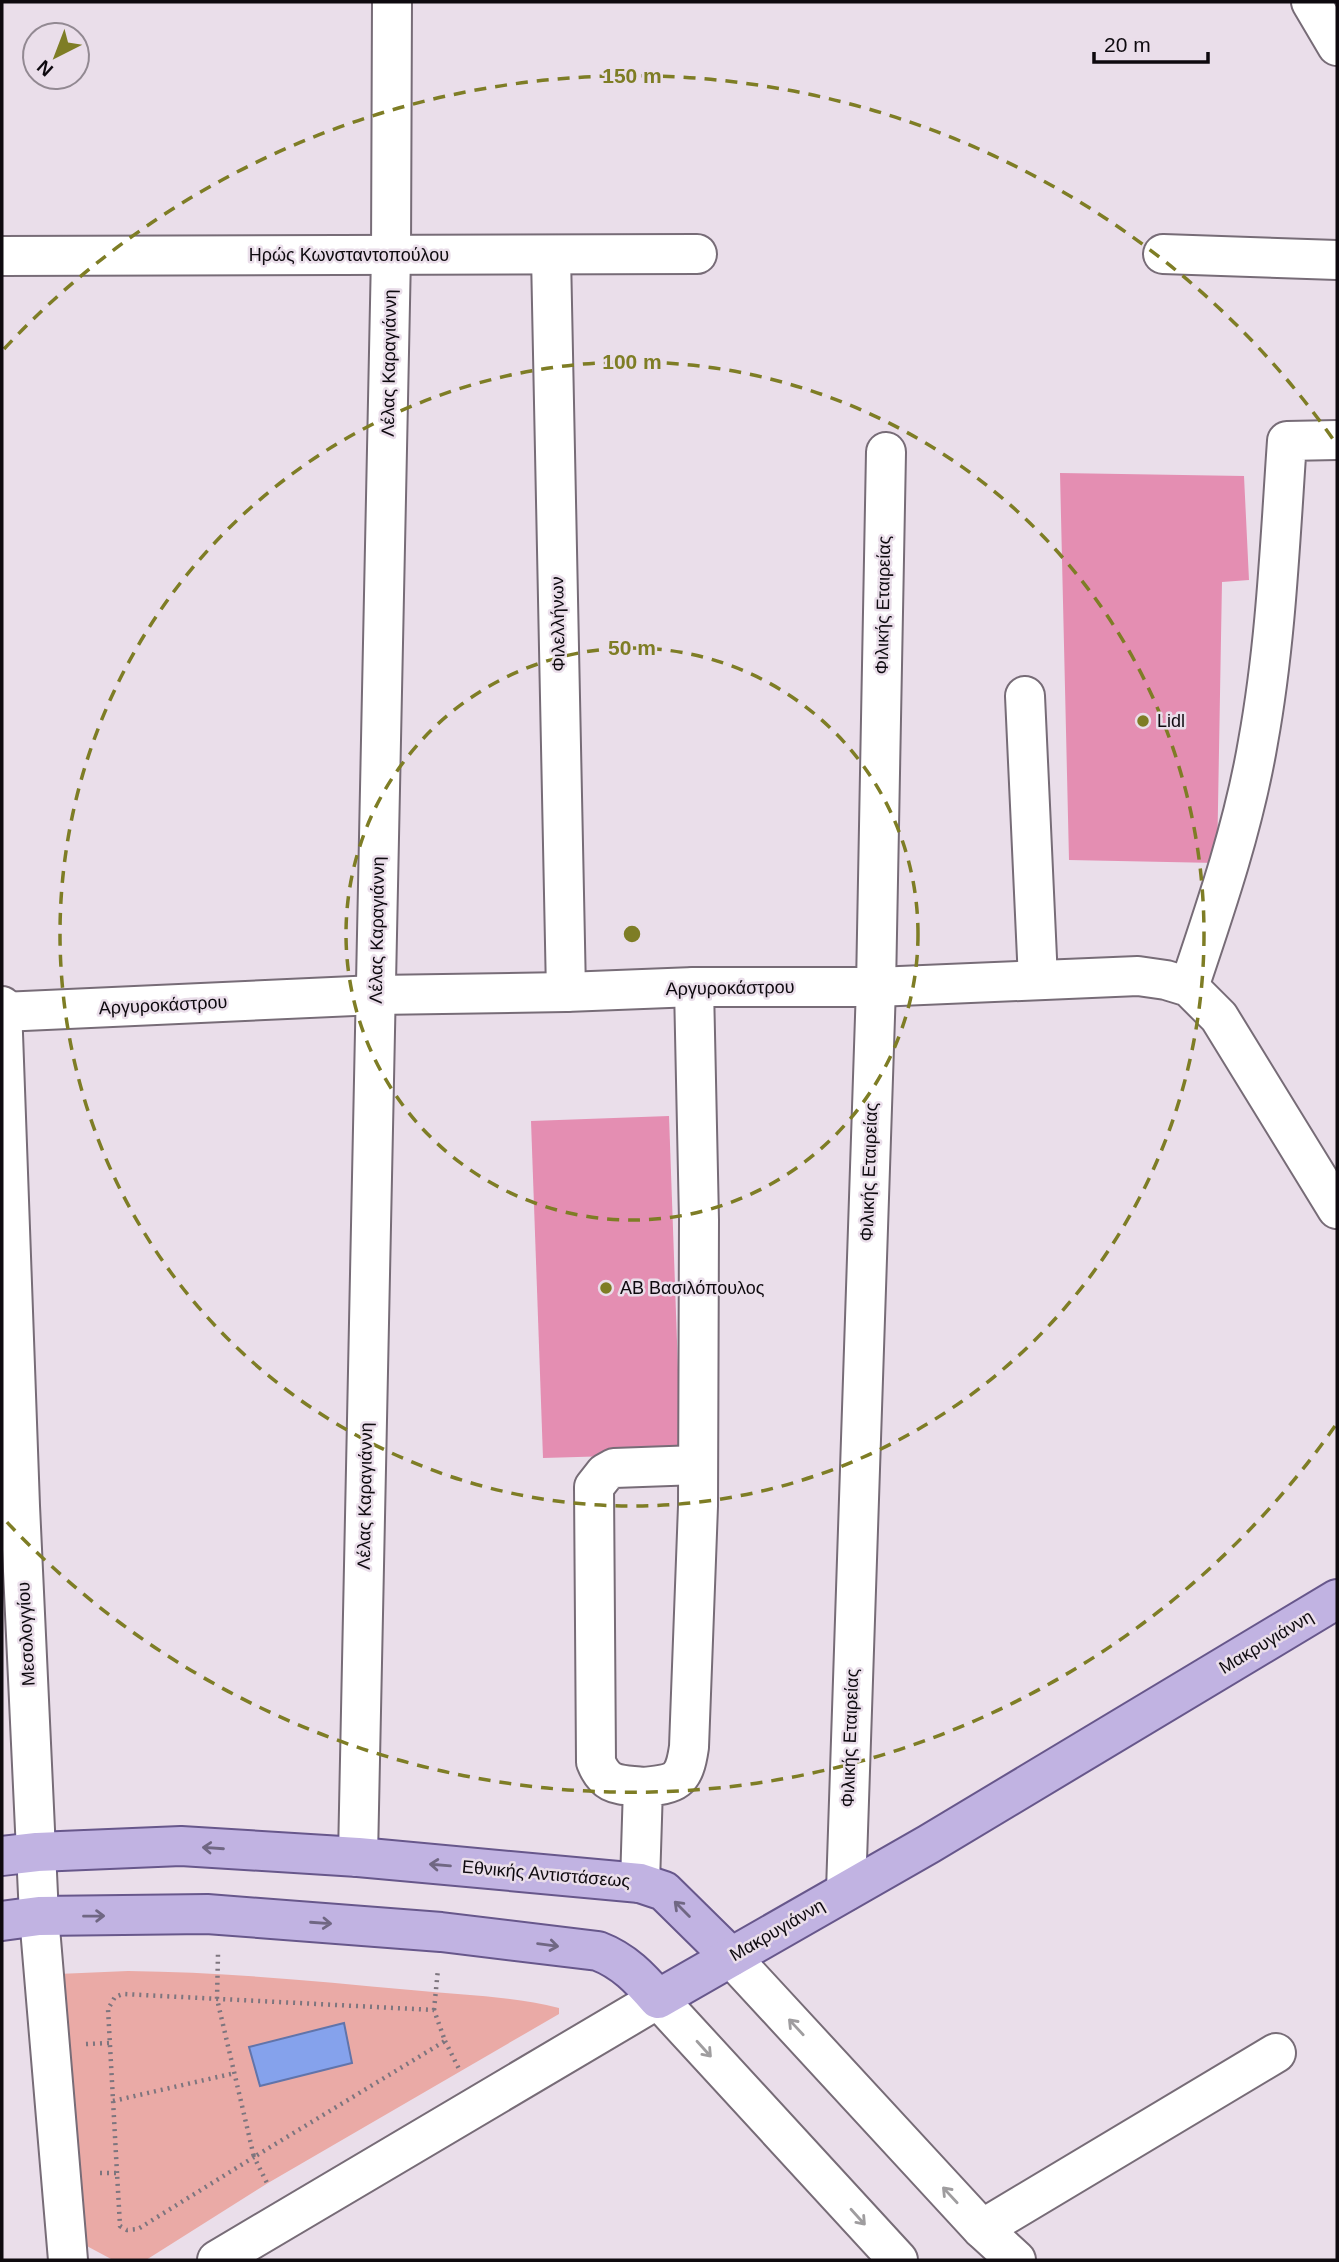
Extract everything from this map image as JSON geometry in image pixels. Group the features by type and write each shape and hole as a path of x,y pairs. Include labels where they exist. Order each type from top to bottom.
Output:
{"main road":[{"name":"Μακρυγιάννη","path":"658,1999 929,1844 1337,1599"},
{"name":"Εθνικής Αντιστάσεως","path":"19,1854 181,1846 358,1857 640,1882 664,1891 731,1956"},
{"path":"2,1921 40,1916 207,1914 441,1932 598,1951 618,1959 658,1999"}],"street":[{"name":"Λέλας Καραγιάννη","path":"358,1857 391,255 392,2"},
{"path":"1311,2 1337,46"},
{"name":"Ηρώς Κωνσταντοπούλου","path":"2,256 697,254"},
{"path":"1163,254 1337,260"},
{"name":"Φιλελλήνων","path":"551,256 566,992"},
{"path":"1337,440 1287,441 1273,637 1258,744 1226,878 1189,987 1219,1017 1234,1039 1337,1209"},
{"name":"Φιλικής Εταιρείας","path":"846,1891 876,987 886,452"},
{"path":"1025,696 1038,980"},
{"name":"Αργυροκάστρου","path":"2,1012 376,995 694,987 876,987 1138,976 1189,987"},
{"path":"694,987 699,1220 698,1465 686,1763 681,1776 671,1784 643,1787 611,1783 604,1777 596,1762 594,1487 605,1473 614,1468 698,1465"},
{"name":"Μεσολογγίου","path":"2,1006 20,1506 19,1854 40,1916 68,2260"},
{"path":"640,1882 643,1787"},
{"name":"Εθνικής Αντιστάσεως","path":"731,1956 982,2229 1016,2260"},
{"path":"658,1999 898,2260"},
{"name":"Μακρυγιάννη","path":"217,2260 658,1999"},
{"path":"982,2229 1276,2053"},
{"path":"279,2260 286,2220"}],"path":[{"path":"123,1994 217,1999 434,2010 445,2041 138,2229 127,2230 120,2226 108,2009 115,1997 123,1994"},
{"path":"217,1999 254,2157 286,2220"},
{"path":"113,2101 235,2073"},
{"path":"61,2173 117,2173"}],"shaded area":[{"path":"128,1971 199,1973 486,1996 559,2008 559,2014 268,2183 146,2260 113,2260 83,2244 58,1974"}],"water":[{"path":"344,2023 352,2063 260,2086 249,2047"}],"building":[{"name":"Lidl","path":"1060,473 1244,476 1249,580 1222,582 1217,863 1069,860"},
{"name":"ΑΒ Βασιλόπουλος","path":"669,1116 681,1454 543,1458 531,1121"}],"place":[{"name":"Lidl","path":"1143,721"},
{"name":"ΑΒ Βασιλόπουλος","path":"606,1288"}]}
